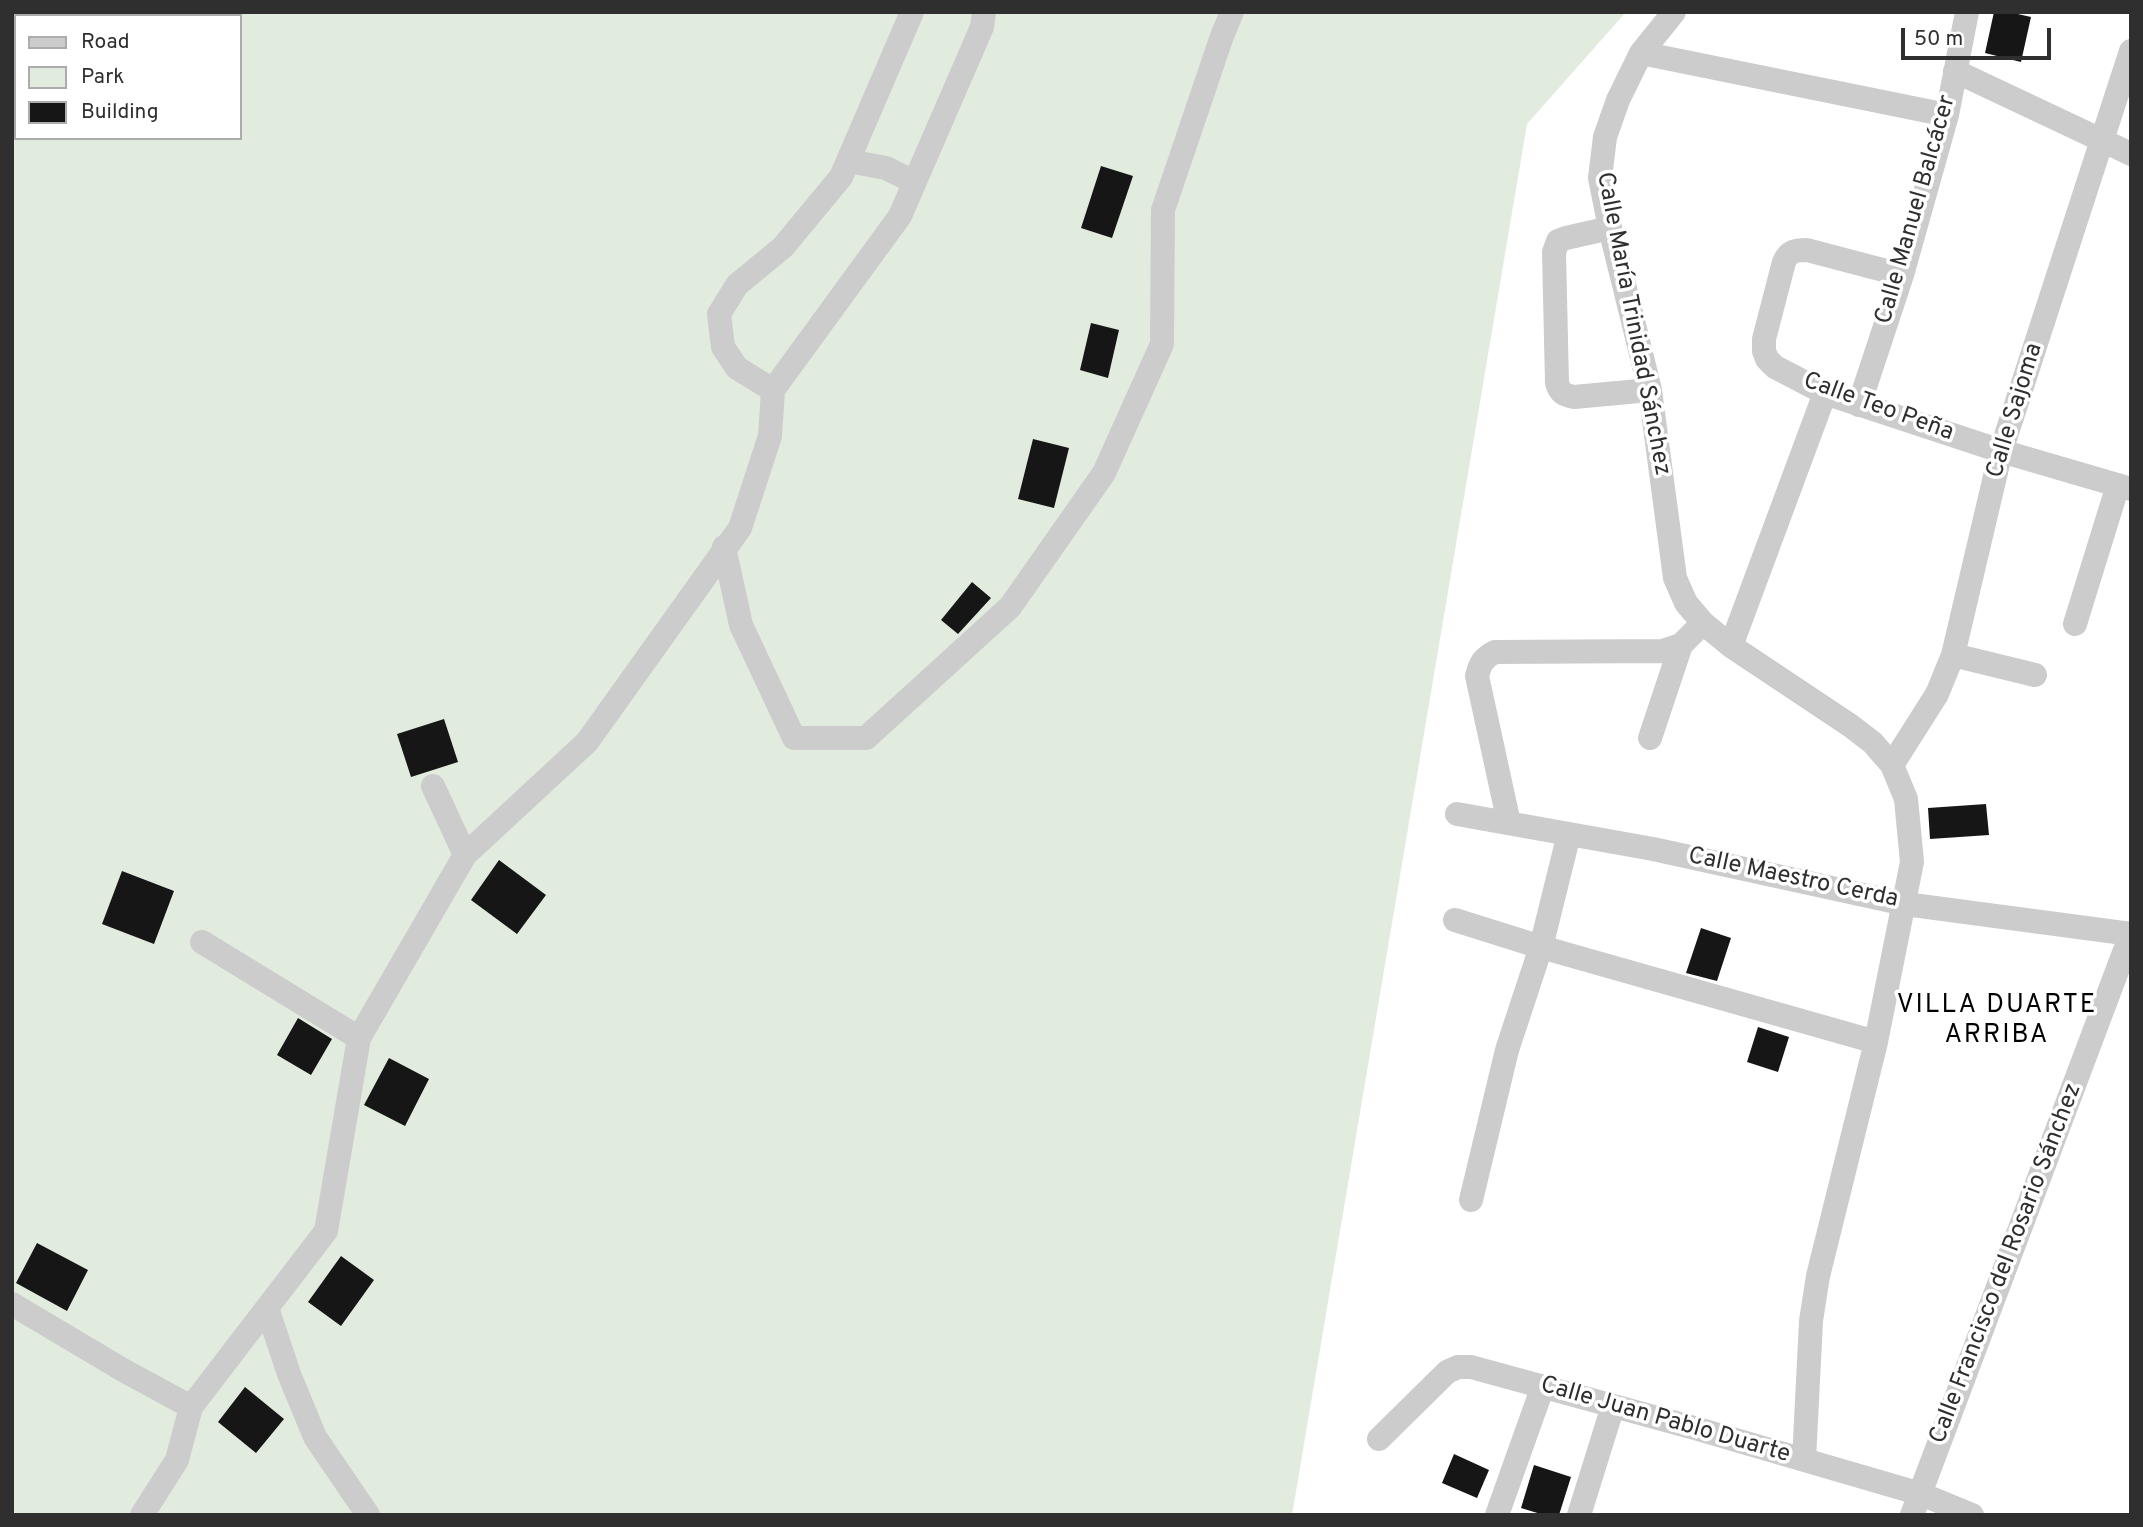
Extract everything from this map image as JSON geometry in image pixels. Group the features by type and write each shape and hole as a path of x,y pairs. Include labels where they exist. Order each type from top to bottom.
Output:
{"street":[{"path":"773,390 737,368 723,347 719,314 737,285 783,247 841,177 912,12"},
{"path":"142,1515 177,1460 191,1407 326,1231 359,1038 465,855 587,742 740,528 770,436 773,390 900,216 982,27 984,12"},
{"path":"724,547 741,625 794,738 866,738 1010,607 1104,473 1162,344 1163,210 1232,12"},
{"name":"Calle María Trinidad Sánchez","path":"1674,12 1641,53 1618,100 1605,137 1600,178 1650,390 1675,578 1686,603 1703,623 1731,646 1852,726 1873,743 1892,765 1906,799 1910,830 1912,862 1905,904 1876,1042 1818,1276 1811,1321 1804,1460"},
{"name":"Calle Manuel Balcácer","path":"1859,405 1902,275 1947,115 1967,12"},
{"name":"Calle Sajoma","path":"1892,765 1937,694 1953,655 2001,451 2131,51"},
{"path":"1641,53 1947,115"},
{"path":"1955,71 2131,154"},
{"path":"848,161 886,168 914,182"},
{"path":"1610,228 1559,241 1554,252 1557,383 1565,396 1574,397 1650,390"},
{"name":"Calle Teo Peña","path":"1902,275 1807,250 1794,250 1787,255 1768,326 1764,351 1767,359 1775,367 1825,393 2001,451 2124,487"},
{"path":"1731,646 1825,393"},
{"path":"2075,624 2124,487"},
{"path":"1509,823 1478,677 1479,665 1485,657 1495,652 1663,651 1681,645 1703,623"},
{"path":"1650,738 1681,645"},
{"path":"1953,655 2035,675"},
{"path":"433,786 465,855"},
{"name":"Calle Maestro Cerda","path":"1457,814 1653,849 1905,904 2131,934"},
{"path":"1471,1200 1507,1050 1541,947 1569,834"},
{"path":"1455,920 1876,1042"},
{"name":"Calle Francisco del Rosario Sánchez","path":"1917,1504 2131,934"},
{"path":"202,942 359,1038"},
{"path":"12,1304 191,1407"},
{"path":"267,1308 289,1374 315,1437 368,1515"},
{"name":"Calle Juan Pablo Duarte","path":"1379,1439 1447,1372 1458,1367 1471,1367 1804,1460 1917,1504 1972,1515"},
{"path":"1497,1515 1543,1386"},
{"path":"1579,1515 1613,1406"}],"green space":[{"path":"12,12 1626,12 1527,124 1292,1515 12,1515"}],"building":[{"path":"1994,12 2031,17 2021,62 1985,53"},
{"path":"1101,166 1133,176 1112,238 1081,228"},
{"path":"1091,323 1119,330 1108,378 1080,370"},
{"path":"1033,439 1069,448 1054,508 1018,499"},
{"path":"972,582 991,598 958,634 941,620"},
{"path":"444,719 458,762 411,777 397,734"},
{"path":"1986,804 1989,835 1930,839 1928,808"},
{"path":"499,860 546,895 517,934 471,900"},
{"path":"122,871 174,891 154,944 102,924"},
{"path":"1701,928 1731,938 1717,981 1686,973"},
{"path":"298,1018 332,1039 311,1075 277,1055"},
{"path":"1758,1027 1789,1037 1778,1072 1747,1062"},
{"path":"389,1058 429,1079 405,1126 364,1105"},
{"path":"37,1243 88,1270 67,1311 16,1283"},
{"path":"341,1256 374,1280 341,1326 308,1302"},
{"path":"245,1387 284,1419 256,1453 218,1422"},
{"path":"1454,1454 1489,1470 1477,1498 1442,1483"},
{"path":"1534,1465 1571,1477 1559,1515 1544,1515 1521,1508"}],"district":[{"name":"VILLA DUARTE ARRIBA","path":"1997,1022"}]}
